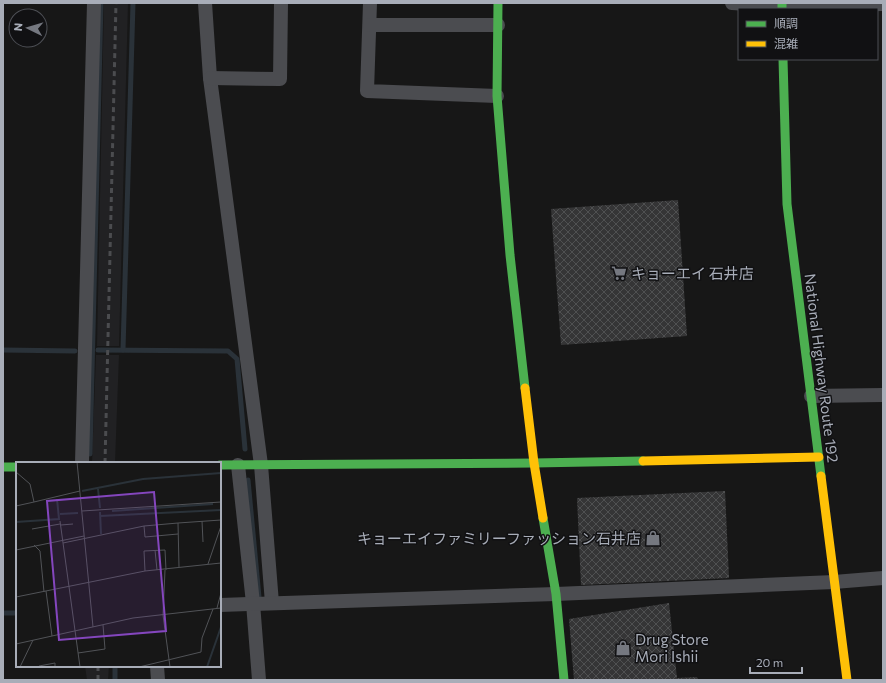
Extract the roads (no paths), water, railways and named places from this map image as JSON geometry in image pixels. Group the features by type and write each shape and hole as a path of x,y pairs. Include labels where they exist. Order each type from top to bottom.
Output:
{"main road":[{"path":"498,3 497,96 510,255 534,463 556,594 564,680"},
{"name":"National Highway Route 192","path":"783,60 787,204 847,680"},
{"path":"221,465 534,463 819,457"},
{"path":"3,467 16,467"}],"street":[{"path":"82,462 94,3"},
{"path":"205,3 210,78 261,464 272,603"},
{"path":"210,78 280,79 281,3"},
{"path":"370,3 367,91 497,96"},
{"path":"732,3 782,6 883,4"},
{"path":"370,25 498,25"},
{"path":"811,396 883,395"},
{"path":"238,465 253,603 259,680"},
{"path":"221,605 556,594 834,582 883,578"},
{"path":"157,667 158,680"}],"waterway":[{"path":"90,454 101,3"},
{"path":"123,350 133,3"},
{"path":"3,350 75,351"},
{"path":"98,350 228,351 237,359 245,449"},
{"path":"248,480 259,597"},
{"path":"3,613 16,613"},
{"path":"115,667 115,680"}],"railway":[{"path":"105,462 116,3"},
{"path":"98,667 98,680"}],"place":[{"name":"キョーエイ 石井店","path":"619,273"},
{"name":"キョーエイファミリーファッション石井店","path":"653,538"},
{"name":"Drug Store Mori Ishii","path":"623,648"}]}
